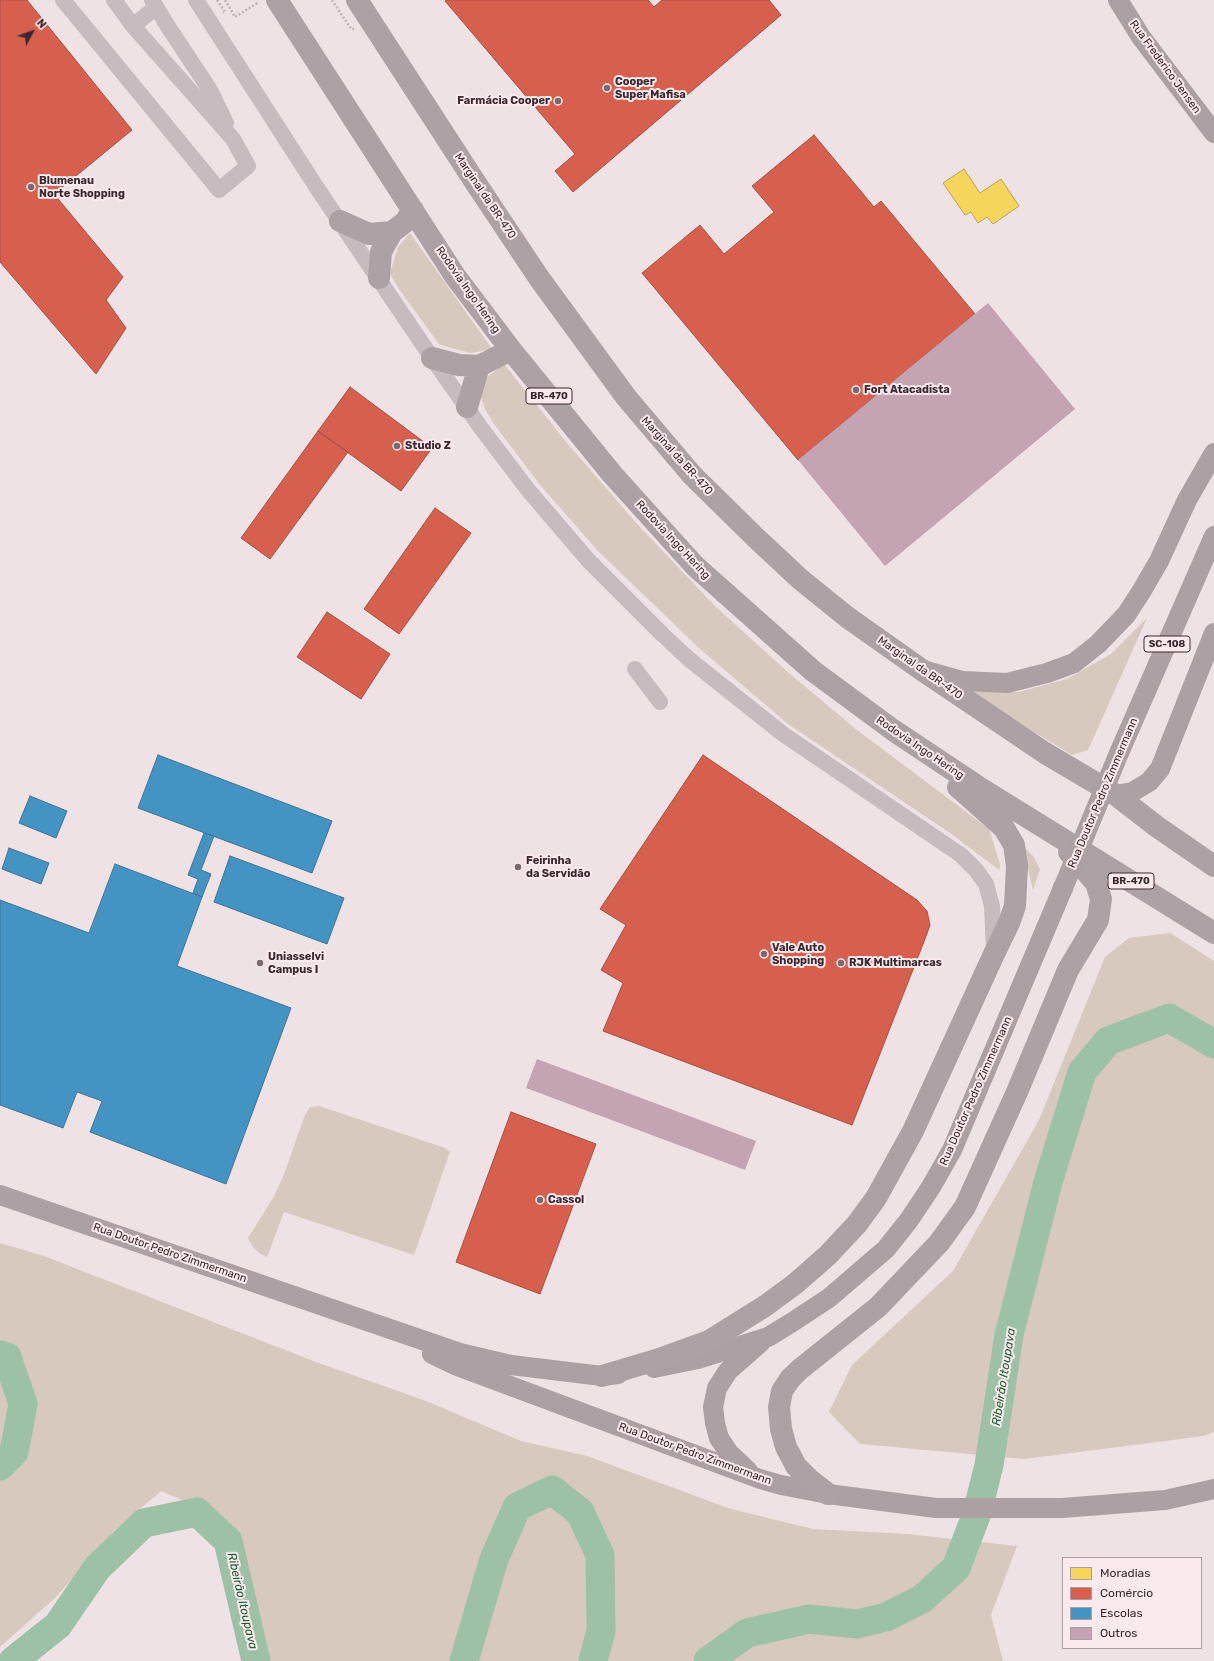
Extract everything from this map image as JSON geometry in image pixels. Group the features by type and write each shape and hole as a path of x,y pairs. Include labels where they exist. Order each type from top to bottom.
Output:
{"highway":[{"name":"Rodovia Ingo Hering","path":"277,0 455,276 511,350 612,474 695,566 813,672 893,730 977,786 1214,933"},
{"name":"Marginal da BR-470","path":"358,0 475,182 539,278 631,403 692,476 800,579 847,617 922,670 1045,753 1116,795 1156,826 1214,866"},
{"path":"379,278 381,252 392,232 405,222 413,210"},
{"path":"340,221 369,234 392,232"},
{"path":"432,358 459,365 479,366 511,350"},
{"path":"467,407 479,366"},
{"path":"602,1376 663,1358 709,1341 764,1306 795,1284 828,1255 857,1224 876,1198 913,1131 1009,923 1015,906 1017,866 1014,846 1004,828 893,730"},
{"path":"828,1494 810,1480 796,1466 786,1447 781,1429 779,1407 782,1391 790,1379 799,1370 878,1307 939,1243 965,1207 1014,1099 1068,970 1098,920 1101,899 1096,883 1084,867 1047,830"}],"main road":[{"name":"Rua Frederico Jensen","path":"1118,0 1141,37 1214,133"},
{"path":"922,670 931,671 962,680 1007,683 1047,673 1074,663 1098,644 1126,615 1159,561 1187,500 1214,453"},
{"name":"Rua Doutor Pedro Zimmermann","path":"0,1195 460,1352 511,1365 602,1376 666,1366 698,1359 768,1337 829,1298 886,1249 909,1220 931,1187 952,1150 1119,753 1214,536"},
{"path":"1116,795 1132,792 1149,782 1160,769 1214,633"},
{"name":"Rua Doutor Pedro Zimmermann","path":"340,1311 457,1366 760,1479 781,1485 828,1494 936,1508 1062,1508 1165,1500 1214,1489"},
{"path":"760,1479 742,1467 729,1453 719,1438 714,1423 713,1407 717,1388 728,1370 768,1337"}],"street":[{"path":"63,0 219,190 248,166 233,139 210,90 154,3 133,26"},
{"path":"114,0 133,26 233,139"},
{"path":"196,0 340,221 432,358 481,428 529,490 588,560 690,660 783,734 966,860 976,870 986,884 992,906 994,954"},
{"path":"635,669 660,702"}],"path":[{"path":"225,0 236,17 261,0"}],"shaded area":[{"path":"410,233 492,349 471,353 439,344 397,286 390,273 398,247"},
{"path":"504,364 567,443 638,525 717,608 790,674 857,730 989,829 1000,864 999,870 950,833 788,724 699,648 598,551 541,486 494,424 485,409 479,391 482,381"},
{"path":"1147,618 1088,750 1072,755 968,692 1019,692 1067,679 1111,654"},
{"path":"1026,849 1034,857 1040,869 1033,890 1026,861"},
{"path":"1170,933 1214,961 1214,1432 1204,1436 1024,1459 860,1444 829,1412 852,1365 953,1271 1039,1120 1105,957 1129,938"},
{"path":"319,1106 445,1148 450,1152 414,1255 284,1212 267,1257 259,1253 253,1247 248,1238 273,1198 283,1177 305,1115 310,1107"},
{"path":"0,1243 44,1256 316,1362 426,1401 521,1441 587,1456 731,1509 813,1529 907,1534 1017,1546 991,1615 1003,1661 265,1661 251,1579 225,1518 161,1491 114,1531 56,1597 0,1647"}],"building: Moradias":[{"path":"964,169 980,193 1001,179 1019,206 993,224 987,217 978,223 971,212 965,215 943,183"}],"building: Comércio":[{"name":"Blumenau Norte Shopping","path":"0,0 27,0 132,130 54,194 123,277 106,300 126,328 96,374 0,262"},
{"name":"Cooper Super Mafisa","path":"648,0 654,7 662,0 769,0 781,15 573,192 555,171 575,154 445,1"},
{"path":"814,135 874,207 881,201 975,314 798,460 642,273 700,225 724,254 774,212 752,186"},
{"path":"350,387 432,448 401,491 318,431"},
{"path":"318,431 348,452 270,559 241,538"},
{"path":"435,508 471,533 399,634 364,609"},
{"path":"327,612 390,654 361,699 297,657"},
{"name":"Vale Auto Shopping","path":"703,755 917,900 927,911 930,925 852,1125 603,1031 623,983 601,970 626,925 600,909"},
{"path":"511,1112 596,1144 540,1294 456,1262"}],"building: Escolas":[{"path":"158,755 332,821 312,873 138,808"},
{"path":"30,796 67,811 56,838 19,823"},
{"path":"204,833 214,836 201,870 211,874 202,897 193,893 198,879 188,875"},
{"path":"9,848 49,863 41,884 2,869"},
{"path":"230,856 344,898 327,944 214,902"},
{"path":"115,864 202,897 177,966 291,1008 226,1184 90,1132 102,1101 77,1092 63,1128 0,1105 0,900 89,933"}],"building: Outros":[{"path":"988,303 1075,409 885,566 798,460"},
{"path":"537,1059 756,1141 745,1170 526,1088"}],"waterway":[{"name":"Ribeirão Itoupava","path":"708,1661 747,1633 809,1619 857,1624 886,1617 922,1599 956,1568 977,1513 989,1465 1009,1335 1048,1182 1082,1072 1108,1041 1169,1018 1214,1044"},
{"name":"Ribeirão Itoupava","path":"0,1355 7,1357 23,1404 14,1452 0,1466"},
{"name":"Ribeirão Itoupava","path":"464,1661 494,1559 517,1507 552,1490 580,1512 600,1555 601,1631 593,1661"},
{"name":"Ribeirão Itoupava","path":"13,1661 58,1625 97,1568 144,1523 197,1512 228,1541 256,1661"}],"place":[{"name":"Cooper Super Mafisa","path":"607,88"},
{"name":"Farmácia Cooper","path":"558,101"},
{"name":"Blumenau Norte Shopping","path":"31,187"},
{"name":"Fort Atacadista","path":"856,390"},
{"name":"Studio Z","path":"397,446"},
{"name":"Feirinha da Servidão","path":"518,867"},
{"name":"Vale Auto Shopping","path":"764,954"},
{"name":"Uniasselvi Campus I","path":"260,963"},
{"name":"RJK Multimarcas","path":"841,963"},
{"name":"Cassol","path":"540,1200"}]}
